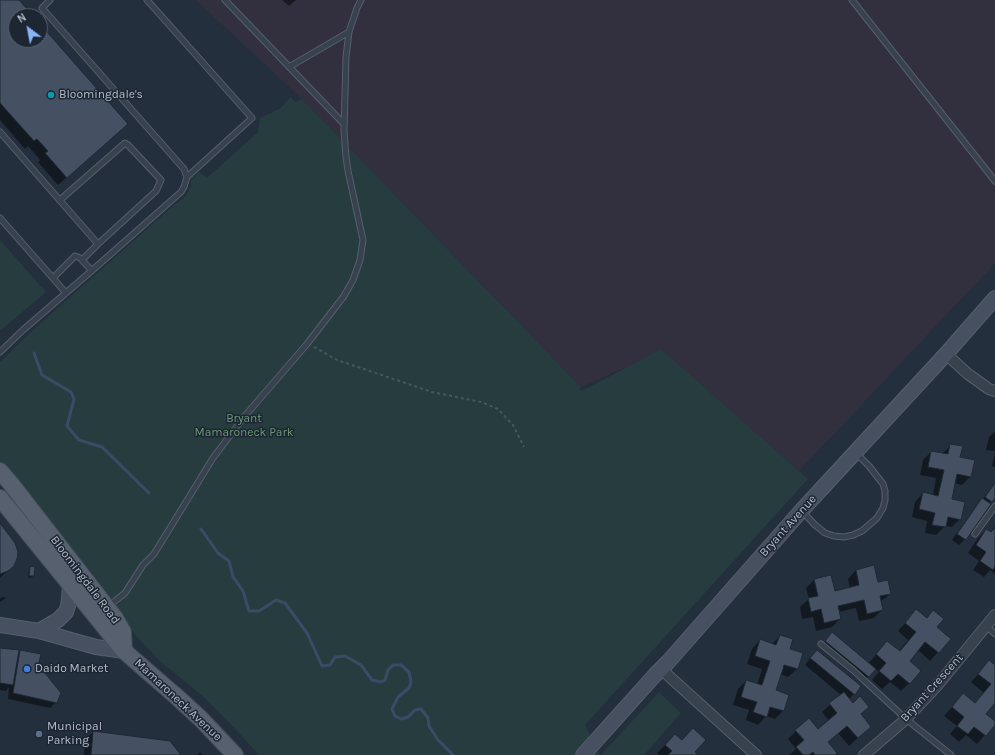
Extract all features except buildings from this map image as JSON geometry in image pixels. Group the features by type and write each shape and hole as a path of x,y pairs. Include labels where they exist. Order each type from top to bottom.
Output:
{"main road":[{"name":"Bloomingdale Road","path":"0,471 108,607 123,632 124,651"},
{"name":"Bloomingdale Road","path":"0,498 124,651"},
{"name":"Mamaroneck Avenue","path":"124,651 178,697 201,719 230,751"}],"street":[{"name":"Bryant Avenue","path":"583,755 801,511 946,354 995,298"},
{"path":"946,354 968,374 995,392"},
{"path":"39,632 58,620 66,612 70,585"},
{"name":"Bryant Crescent","path":"864,755 906,719 936,687 995,615"},
{"name":"Mamaroneck Avenue","path":"0,625 124,651"},
{"path":"661,669 756,755"}],"lane":[{"path":"50,0 42,8 184,169 187,177"},
{"path":"0,352 23,330 181,192 187,177 252,118 147,0"},
{"path":"225,0 344,124"},
{"path":"108,607 125,593 143,565 154,554 213,458 244,417 307,344 344,296 353,280 360,260 363,240 348,171 344,124 346,57 349,32 361,0"},
{"path":"852,0 995,181"},
{"path":"289,67 349,32"},
{"path":"0,132 98,244"},
{"path":"60,200 125,143 128,144 161,180 156,191 83,259"},
{"path":"0,218 66,293"},
{"path":"53,278 75,256 83,259 82,260 92,271"},
{"path":"801,511 825,533 844,537 862,531 877,518 883,508 885,500 883,484 869,466 855,452"},
{"path":"975,534 995,506"},
{"path":"986,626 995,634"},
{"path":"821,644 854,671 906,719 951,755"}],"path":[{"path":"307,344 338,360 432,392 481,402 498,409 513,425 524,447"}],"shaded area":[{"path":"196,0 995,0 995,263 799,471 662,351 581,387 302,99"}],"green space":[{"name":"Bryant Mamaroneck Park","path":"290,97 295,102 302,99 581,387 579,389 582,391 661,349 808,479 585,725 600,755 259,755 205,698 160,661 135,635 129,625 124,623 116,606 120,603 119,601 115,597 109,599 0,461 0,362 33,330 186,196 191,186 191,179 199,172 207,178 258,132 260,118 281,108"},
{"path":"0,240 46,292 0,331"},
{"path":"659,692 681,713 644,755 601,755"}],"waterway":[{"path":"34,353 42,375 71,392 74,399 67,426 79,440 102,447 149,493"},
{"path":"201,529 218,553 229,561 233,577 243,591 249,611 259,611 276,600 285,603 307,633 322,666 330,665 335,657 345,656 361,665 372,680 381,682 385,680 388,670 393,665 401,665 409,672 411,682 409,688 398,697 392,709 395,716 401,719 408,717 415,710 421,709 428,718 429,726 438,740 453,755"}],"place":[{"name":"Bloomingdale's","path":"51,95"},
{"name":"Daido Market","path":"27,669"},
{"name":"Municipal Parking","path":"39,734"}]}
